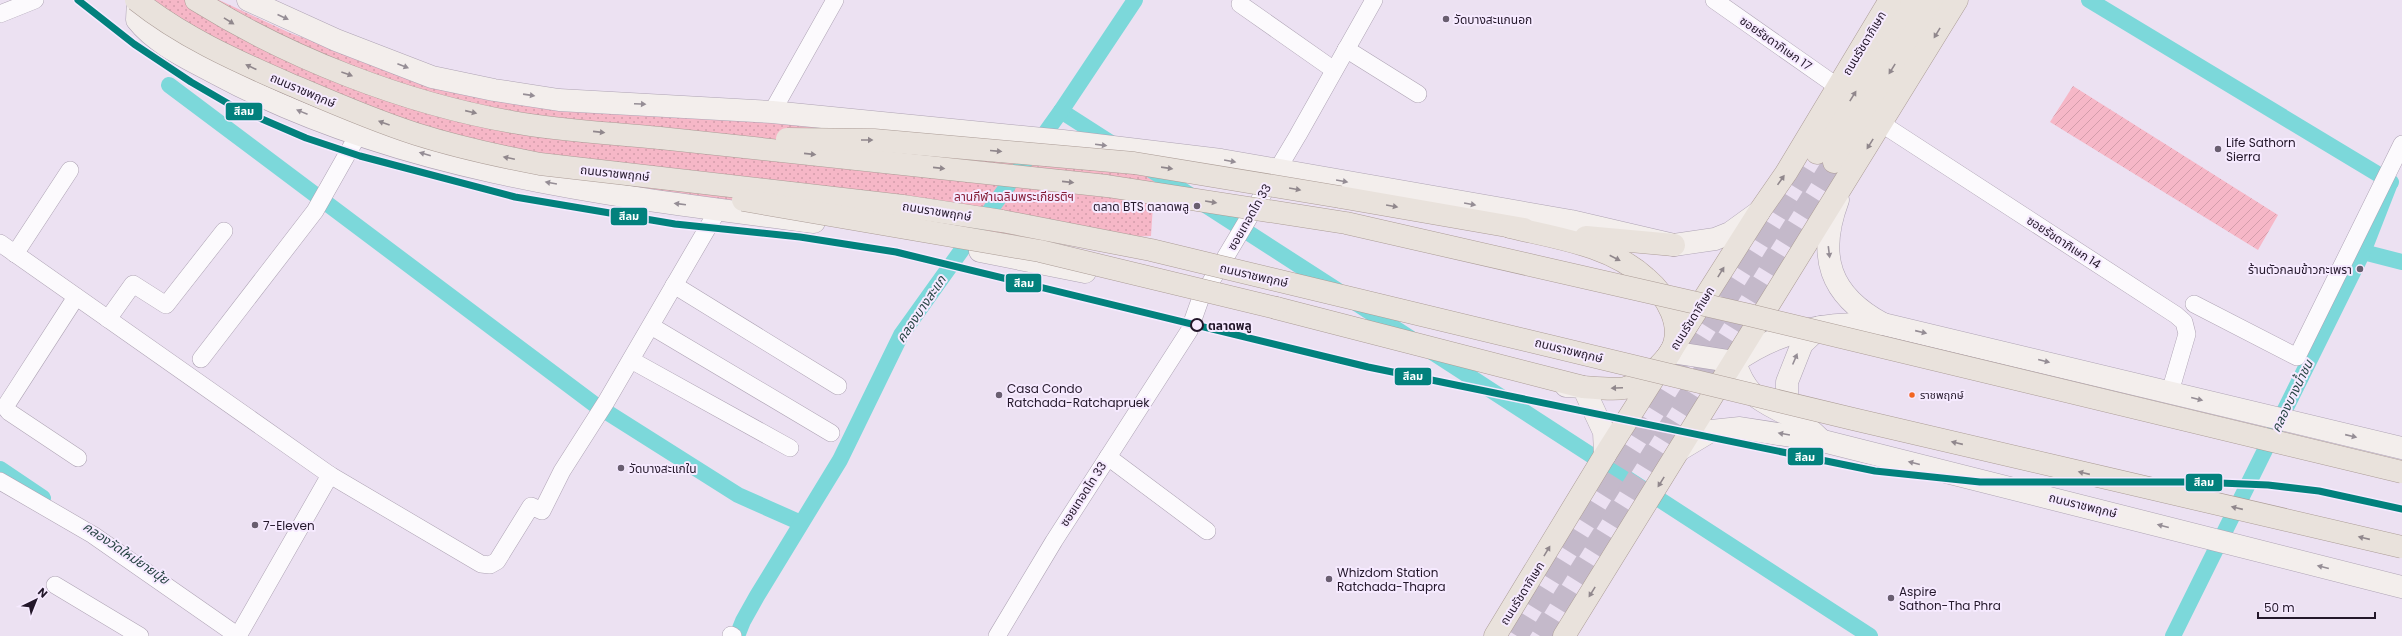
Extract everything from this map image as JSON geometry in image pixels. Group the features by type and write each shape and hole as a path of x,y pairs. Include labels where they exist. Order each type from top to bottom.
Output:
{"main road":[{"name":"ถนนราชพฤกษ์","path":"137,0 137,20 148,34 241,87 358,135 497,174 655,201 885,231 1076,270 1518,380 1583,387"},
{"name":"ถนนราชพฤกษ์","path":"137,0 150,12 205,46 355,112 416,134 482,153 540,164 903,206 1002,221 1151,250 1845,417 2402,547"},
{"path":"196,0 236,25 325,66 416,99 513,122 1107,186 1346,223 1749,315 2402,472"},
{"path":"248,0 336,40 439,79 494,90 559,100 772,112 1030,137 1221,160 1571,221 1674,245"},
{"name":"ถนนรัชดาภิเษก","path":"1495,636 1605,455 1758,212 1786,173 1890,0"},
{"name":"ถนนรัชดาภิเษก","path":"1913,0 1825,157 1935,0"},
{"path":"1564,636 1735,362 1957,0"},
{"path":"660,138 874,140 1134,163 1510,227 1614,240 1674,245 1715,239 1730,233 1758,212"},
{"path":"603,171 697,192 1040,251 1276,308 1583,387 1626,388 1651,376 1671,352 1676,331 1674,317 1666,301 1646,277 1618,259 1599,250 1510,227"},
{"path":"1842,188 1829,223 1828,249 1832,276 1848,297 1868,316 1883,324 2402,448"},
{"path":"1671,352 1735,362 1768,340 1829,326 1883,324"},
{"path":"1799,421 1787,397 1787,382 1802,344 1829,326"},
{"name":"ถนนราชพฤกษ์","path":"1735,362 1746,388 1757,399 1799,421 1822,441 2102,510 2257,551 2402,586"},
{"path":"1583,387 1604,432 1605,455"},
{"path":"1681,449 1711,432 1740,428 1822,441"}],"street":[{"path":"0,14 35,0"},
{"path":"772,112 835,0"},
{"name":"ซอยเทอดไท 33","path":"996,636 1189,331 1200,300 1374,0"},
{"name":"ซอยรัชดาภิเษก 17","path":"1714,0 1838,87"},
{"path":"1240,4 1334,70"},
{"path":"1346,49 1418,94"},
{"name":"ซอยรัชดาภิเษก 14","path":"1882,124 2176,314 2184,322"},
{"path":"201,359 315,211 358,135"},
{"path":"2170,392 2187,334 2184,322 2197,299 2297,357 2401,146"},
{"path":"15,254 70,170"},
{"path":"0,243 330,475 481,564 490,565 497,560 531,506 542,512 562,471 606,402 718,210"},
{"path":"108,319 133,284 166,305 224,231"},
{"path":"674,285 838,386"},
{"path":"76,297 5,406 9,412 78,458"},
{"path":"651,326 831,433"},
{"path":"631,360 790,448"},
{"path":"1108,457 1207,531"},
{"path":"0,481 93,536 241,632 330,475"},
{"path":"55,585 140,636"}],"green space":[{"name":"ลานกีฬาเฉลิมพระเกียรติฯ","path":"148,0 219,0 290,33 433,85 1156,158 1151,236 1048,240 1043,257 520,172 296,103 202,59"},
{"path":"2073,86 2278,215 2258,250 2050,122"}],"waterway":[{"name":"คลองบางสะแก","path":"737,636 743,621 757,596 840,460 901,335 1061,111 1135,0"},
{"path":"2089,0 2391,182"},
{"path":"169,85 594,404 738,495 801,523"},
{"path":"1061,111 1114,145"},
{"path":"1148,168 1337,290"},
{"name":"คลองบางน้ำชน","path":"2173,636 2363,252 2390,183"},
{"path":"2363,252 2402,262"},
{"path":"1356,303 1410,338"},
{"path":"1432,352 1870,636"},
{"name":"คลองวัดใหม่ยายนุ้ย","path":"0,469 43,498"}],"tunnel":[{"path":"1517,636 1817,153"},
{"path":"1540,636 1834,162"}],"transit line":[{"name":"สีลม","path":"78,0 134,44 191,82 234,107 306,138 360,156 515,197 675,224 800,237 896,252 1368,367 1875,471 1980,482 2196,482 2268,485 2319,491 2402,509"}],"place":[{"name":"วัดบางสะแกนอก","path":"1446,19"},
{"name":"Life Sathorn Sierra","path":"2218,149"},
{"name":"ตลาด BTS ตลาดพลู","path":"1197,206"},
{"name":"ร้านตัวกลมข้าวกะเพรา","path":"2360,269"},
{"name":"ตลาดพลู","path":"1197,325"},
{"name":"Casa Condo Ratchada-Ratchapruek","path":"999,395"},
{"name":"ราชพฤกษ์","path":"1912,395"},
{"name":"วัดบางสะแกใน","path":"621,468"},
{"name":"7-Eleven","path":"255,525"},
{"name":"Whizdom Station Ratchada-Thapra","path":"1329,579"},
{"name":"Aspire Sathon-Tha Phra","path":"1891,598"}]}
